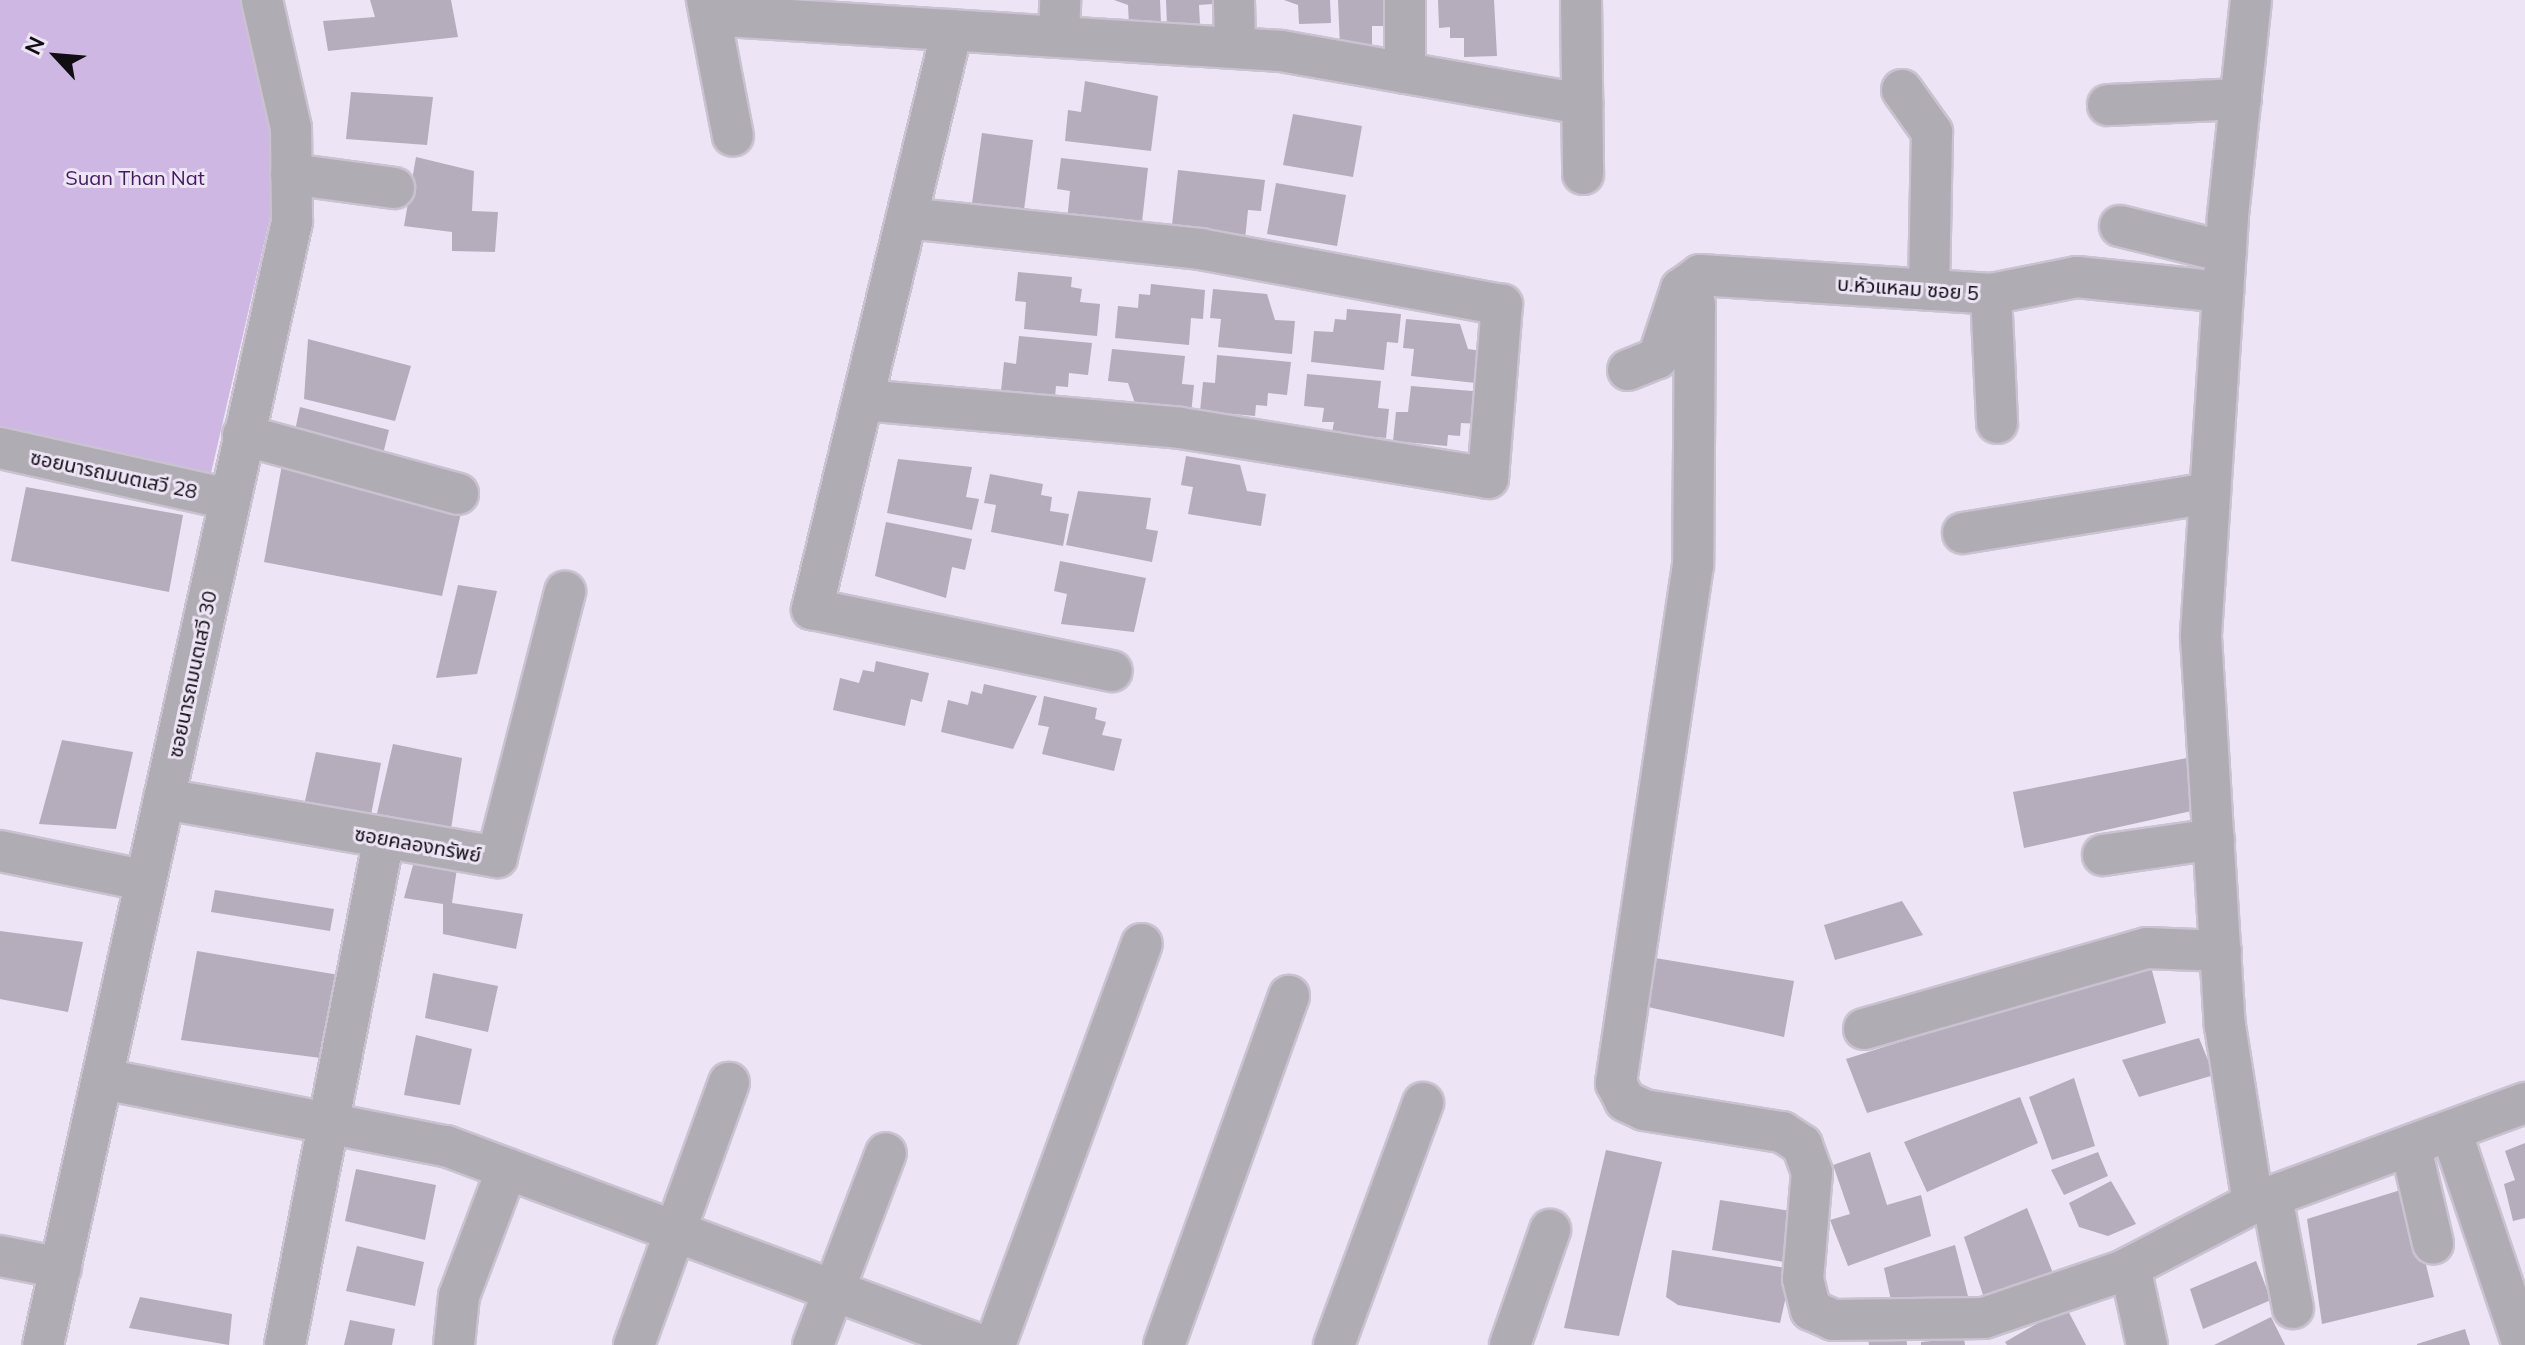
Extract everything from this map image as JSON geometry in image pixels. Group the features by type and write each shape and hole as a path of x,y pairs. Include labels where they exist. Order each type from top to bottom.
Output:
{"street":[{"name":"ซอยนารถมนตเสวี 30","path":"43,1345 103,1079 143,880 164,799 228,499 292,222 291,128 262,0"},
{"path":"1234,0 1235,48"},
{"path":"1405,0 1405,73"},
{"path":"1581,0 1583,174"},
{"path":"2251,0 2226,252 2201,637 2221,951 2263,1200 2293,1308"},
{"path":"733,136 709,8 888,13 952,30 1060,18 1582,104"},
{"path":"952,30 812,609 1112,671"},
{"path":"1902,90 1932,132 1929,290"},
{"path":"2108,105 2241,99"},
{"path":"291,174 394,188"},
{"path":"863,400 1180,428 1488,478 1502,305 1201,249 907,218"},
{"path":"2120,226 2226,252"},
{"name":"บ.หัวแหลม ซอย 5","path":"1628,370 1658,358 1689,277 1783,279 1991,294 2077,277 2223,292"},
{"path":"1991,294 1997,423"},
{"path":"1695,304 1693,565 1616,1083 1625,1101 1644,1110 1782,1132 1802,1145 1812,1172 1803,1279 1811,1310 1833,1320 1984,1318 2130,1267 2263,1200 2452,1134 2525,1103"},
{"path":"243,435 458,494"},
{"name":"ซอยนารถมนตเสวี 28","path":"0,448 228,499"},
{"path":"1963,533 2210,493"},
{"name":"ซอยคลองทรัพย์","path":"164,799 497,857 565,592"},
{"path":"285,1345 384,838"},
{"path":"2103,855 2214,839"},
{"path":"0,851 143,880"},
{"path":"995,1345 1142,944"},
{"path":"1864,1029 2147,948 2221,951"},
{"path":"1164,1345 1289,996"},
{"path":"103,1079 446,1146 980,1345"},
{"path":"634,1345 729,1083"},
{"path":"1334,1345 1423,1103"},
{"path":"2452,1134 2523,1345"},
{"path":"2411,1148 2433,1243"},
{"path":"813,1345 886,1153"},
{"path":"454,1345 459,1296 507,1169"},
{"path":"1510,1345 1550,1230"},
{"path":"0,1256 61,1268"},
{"path":"2130,1267 2147,1345"}],"green space":[{"name":"Suan Than Nat","path":"0,0 244,0 271,119 272,209 211,473 0,426"}],"building":[{"path":"370,0 451,0 458,37 328,51 323,21 375,17"},
{"path":"1114,0 1160,0 1161,23 1129,25 1128,5"},
{"path":"1166,0 1212,0 1212,4 1199,5 1200,25 1167,26"},
{"path":"1284,0 1330,0 1331,23 1299,24 1298,5"},
{"path":"1338,0 1395,0 1395,14 1384,14 1385,26 1372,26 1372,45 1340,47"},
{"path":"1438,0 1494,0 1497,56 1464,57 1464,38 1450,38 1450,27 1439,28"},
{"path":"1085,81 1158,96 1151,151 1065,141 1068,110 1081,112"},
{"path":"351,92 433,97 427,145 346,139"},
{"path":"1293,114 1362,126 1353,177 1283,165"},
{"path":"982,133 1033,140 1024,210 972,203"},
{"path":"416,157 474,171 472,211 498,212 495,252 452,251 452,232 404,226"},
{"path":"1061,158 1148,168 1142,222 1067,221 1070,191 1057,189"},
{"path":"1178,170 1265,180 1261,211 1248,210 1245,240 1172,225"},
{"path":"1276,183 1346,195 1337,246 1267,234"},
{"path":"1018,272 1072,277 1071,287 1082,289 1080,302 1100,304 1097,336 1024,329 1026,302 1015,301"},
{"path":"1151,284 1205,290 1203,319 1191,318 1189,345 1115,338 1118,306 1138,308 1139,294 1150,295"},
{"path":"1213,289 1267,294 1275,320 1295,321 1292,354 1218,347 1221,319 1210,318"},
{"path":"1347,309 1401,314 1398,343 1387,342 1384,370 1311,362 1314,331 1333,332 1335,319 1346,320"},
{"path":"1406,319 1460,324 1468,349 1488,352 1485,384 1411,376 1414,349 1403,348"},
{"path":"1019,336 1092,343 1088,375 1069,373 1068,387 1056,386 1055,397 1001,391 1004,362 1016,364"},
{"path":"308,339 411,366 395,421 304,399"},
{"path":"1112,349 1185,356 1182,384 1194,385 1191,414 1137,409 1128,383 1108,381"},
{"path":"1217,355 1291,362 1287,395 1268,393 1267,406 1256,405 1255,416 1200,411 1203,382 1215,383"},
{"path":"1307,374 1381,381 1378,408 1389,409 1386,438 1332,433 1334,422 1322,422 1324,408 1304,406"},
{"path":"1411,386 1484,392 1480,424 1461,423 1460,436 1448,435 1447,446 1393,441 1396,412 1408,412"},
{"path":"300,407 389,430 381,462 293,440"},
{"path":"1186,456 1240,465 1247,491 1266,494 1261,526 1188,514 1193,487 1181,485"},
{"path":"898,459 972,467 966,497 979,499 972,530 887,513"},
{"path":"282,465 463,504 442,596 264,562"},
{"path":"990,474 1043,484 1041,495 1052,497 1050,511 1069,514 1063,546 991,532 996,505 984,503"},
{"path":"26,487 183,515 169,592 11,561"},
{"path":"1078,491 1151,498 1146,529 1158,531 1152,562 1066,545"},
{"path":"886,522 972,539 965,570 952,567 946,598 875,576"},
{"path":"1060,561 1146,578 1134,632 1061,624 1067,594 1054,591"},
{"path":"458,585 497,591 477,674 436,678"},
{"path":"876,661 929,673 922,702 911,699 905,726 833,710 840,678 859,683 863,670 874,672"},
{"path":"984,684 1037,696 1013,749 941,732 948,700 968,705 971,691 982,694"},
{"path":"1044,696 1097,708 1095,719 1106,722 1102,735 1122,739 1114,771 1042,754 1049,727 1038,725"},
{"path":"62,740 133,752 116,829 39,824"},
{"path":"393,744 462,758 451,829 376,818"},
{"path":"316,752 381,763 371,815 305,801"},
{"path":"2187,758 2196,810 2024,848 2013,792"},
{"path":"416,854 458,861 452,903 523,914 516,949 443,934 443,904 404,898"},
{"path":"215,890 334,909 330,931 211,912"},
{"path":"1902,901 1923,935 1835,960 1824,925"},
{"path":"0,931 83,942 68,1012 0,999"},
{"path":"197,951 339,975 321,1058 181,1040"},
{"path":"1655,958 1794,981 1784,1037 1648,1007"},
{"path":"2150,963 2166,1023 1867,1113 1846,1059"},
{"path":"433,973 498,986 488,1032 425,1018"},
{"path":"416,1035 472,1049 460,1105 404,1095"},
{"path":"2199,1038 2214,1075 2139,1097 2122,1060"},
{"path":"2074,1078 2095,1146 2052,1160 2029,1097"},
{"path":"2020,1097 2038,1143 1927,1192 1904,1142"},
{"path":"2525,1143 2525,1218 2513,1221 2504,1184 2515,1180 2505,1151"},
{"path":"1606,1150 1662,1162 1619,1336 1564,1328"},
{"path":"1870,1152 1887,1205 1921,1195 1931,1236 1848,1266 1830,1220 1850,1214 1833,1165"},
{"path":"2098,1152 2108,1176 2064,1195 2051,1170"},
{"path":"356,1169 436,1185 425,1240 345,1221"},
{"path":"2111,1181 2136,1224 2108,1236 2079,1227 2069,1203"},
{"path":"2407,1188 2434,1297 2322,1324 2307,1219"},
{"path":"1720,1200 1797,1212 1790,1263 1712,1250"},
{"path":"2027,1208 2055,1278 1986,1304 1964,1237"},
{"path":"1955,1245 1969,1300 1892,1305 1884,1268"},
{"path":"357,1246 424,1262 415,1306 346,1291"},
{"path":"1672,1250 1792,1269 1780,1323 1678,1305 1666,1297"},
{"path":"2256,1261 2271,1300 2203,1329 2190,1289"},
{"path":"140,1297 232,1314 229,1345 129,1328"},
{"path":"2066,1307 2086,1345 2007,1345 2005,1342"},
{"path":"2271,1317 2285,1345 2214,1345"},
{"path":"350,1320 395,1329 392,1345 344,1345"},
{"path":"2465,1329 2470,1345 2417,1345 2417,1344"},
{"path":"1906,1335 1907,1345 1869,1345 1868,1339"},
{"path":"1964,1338 1965,1345 1921,1345 1921,1342"}]}
